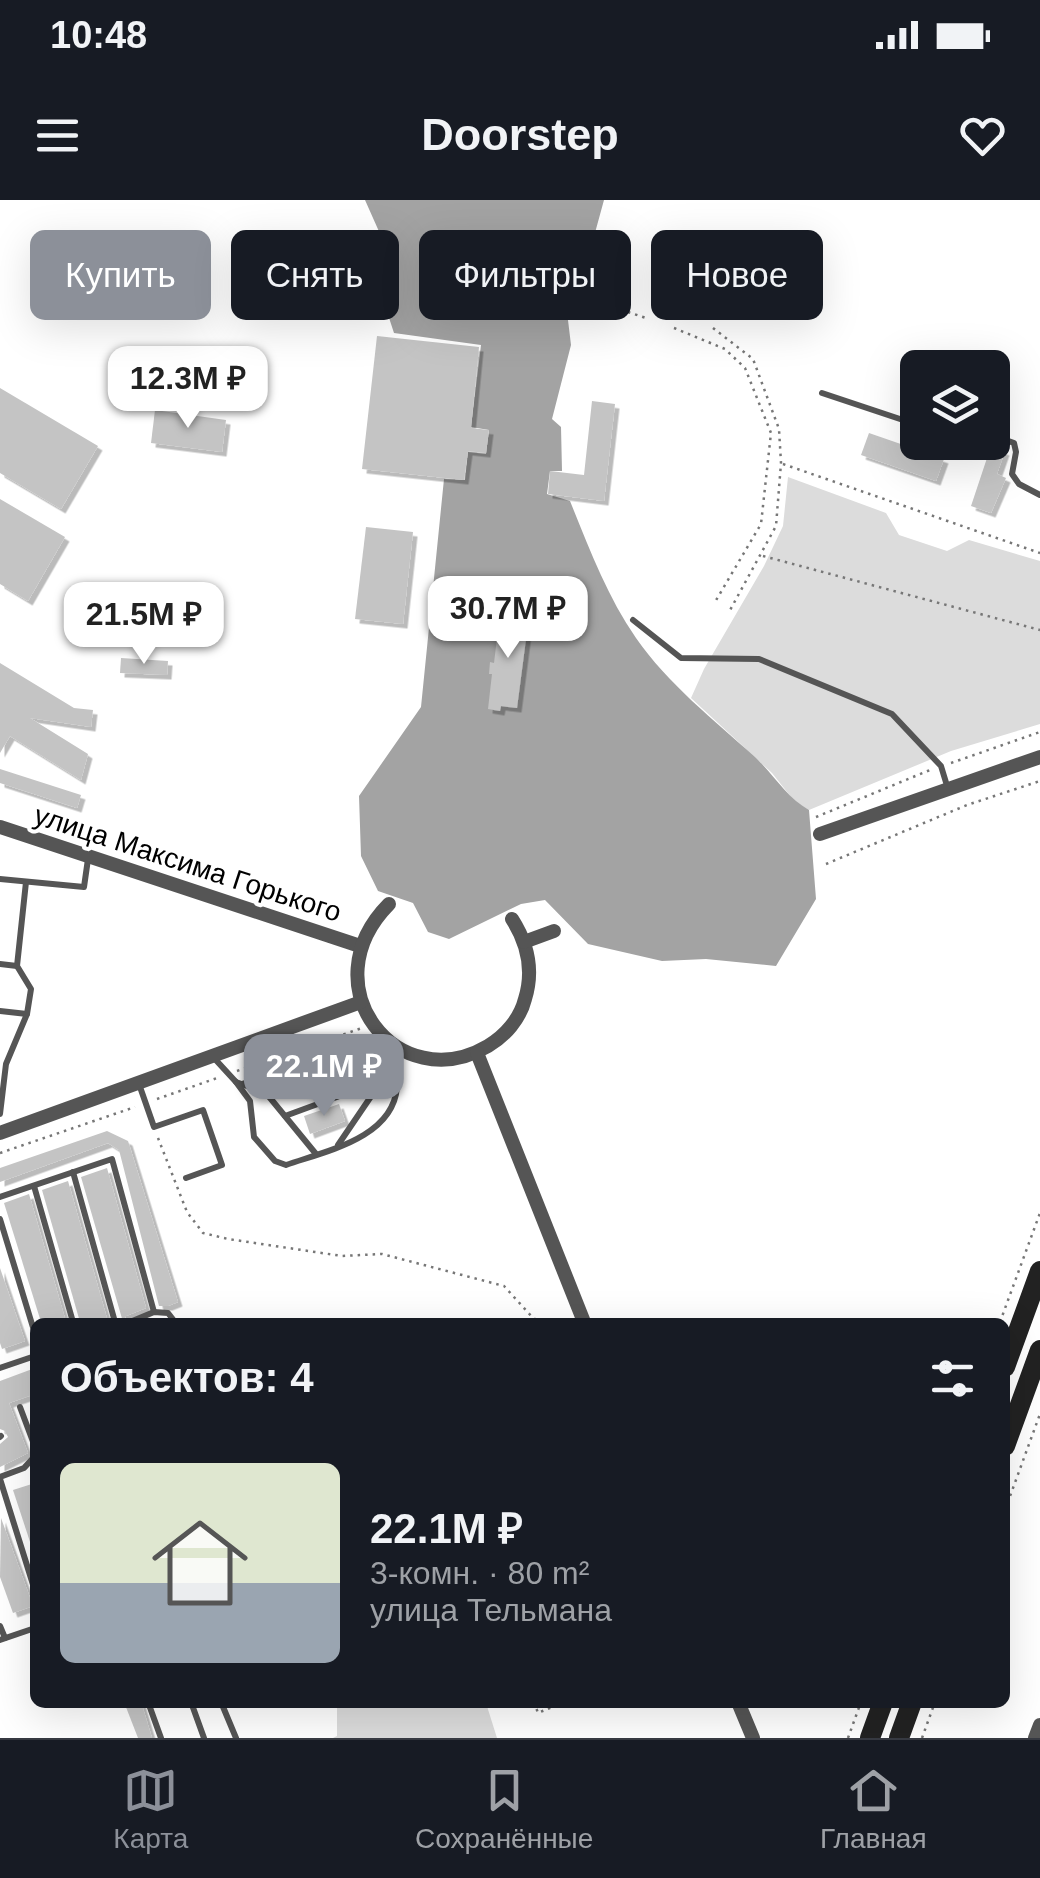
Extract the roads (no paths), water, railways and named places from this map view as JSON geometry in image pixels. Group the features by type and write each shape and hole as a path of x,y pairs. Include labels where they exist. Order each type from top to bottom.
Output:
{"main road":[{"path":"1010,1353 1040,1271"},
{"path":"1010,1432 1040,1350"},
{"path":"870,1738 881,1708"},
{"path":"899,1738 910,1708"}],"street":[{"path":"820,834 1040,757"},
{"name":"улица Максима Горького","path":"0,827 360,946"},
{"path":"389,904 373,920 360,946 356,973 361,1002 373,1024 390,1042 410,1054 444,1059 477,1053 504,1033 524,1005 530,983 529,960 512,918"},
{"path":"524,942 554,931"},
{"path":"0,1133 361,1002"},
{"path":"477,1053 582,1318"},
{"path":"741,1708 754,1738"},
{"path":"1035,1738 1040,1725"}],"lane":[{"path":"822,394 900,419"},
{"path":"1010,442 1016,452 1012,474 1019,484 1040,495"},
{"path":"633,620 680,658 758,658 892,714 941,766 948,790"},
{"path":"0,879 84,887 88,856"},
{"path":"0,1114 3,1064 27,1014 31,990 17,966 26,882"},
{"path":"0,964 17,966"},
{"path":"0,1011 27,1014"},
{"path":"239,1083 326,1055 374,1092"},
{"path":"213,1057 239,1083 266,1093 316,1154"},
{"path":"295,1066 332,1099"},
{"path":"139,1083 154,1127 203,1110 222,1166 186,1178"},
{"path":"239,1083 250,1101 254,1137 274,1161 286,1165 376,1128 395,1106 397,1087 332,1099 285,1116"},
{"path":"337,1146 374,1092"},
{"path":"0,1197 112,1160 154,1312"},
{"path":"73,1172 114,1318"},
{"path":"34,1186 72,1318"},
{"path":"0,1218 30,1318"},
{"path":"140,1318 154,1312 168,1313 172,1318"},
{"path":"0,1368 30,1358"},
{"path":"20,1407 30,1434"},
{"path":"30,1461 0,1478 30,1574"},
{"path":"0,1626 2,1639 30,1630"},
{"path":"150,1708 161,1738"},
{"path":"193,1708 204,1738"},
{"path":"224,1708 236,1738"}]}
